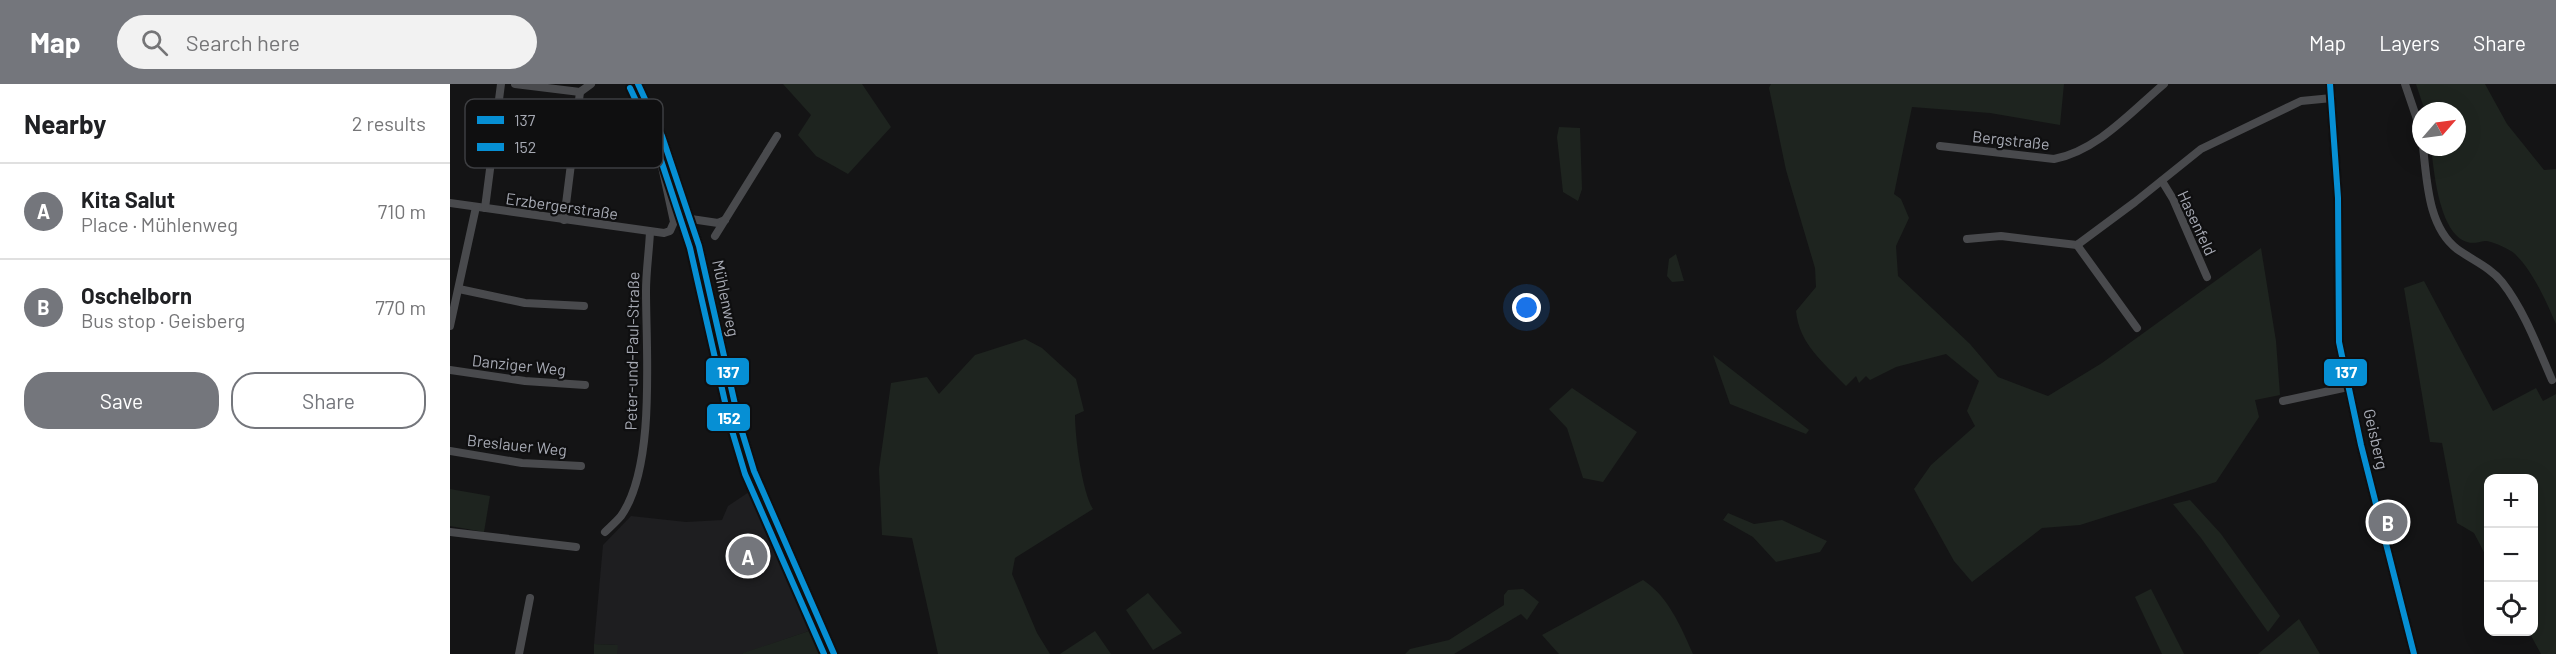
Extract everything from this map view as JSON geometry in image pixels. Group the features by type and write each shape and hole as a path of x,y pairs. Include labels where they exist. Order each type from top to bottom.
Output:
{"street":[{"path":"498,99 501,84"},
{"path":"515,84 580,92 591,84"},
{"name":"Mühlenweg","path":"638,84 645,99"},
{"name":"Bergstraße","path":"1940,146 2055,159 2067,156 2085,148 2164,84"},
{"name":"Geisberg","path":"2330,84 2338,198 2339,342 2414,654"},
{"path":"2405,84 2412,105"},
{"path":"579,99 580,92"},
{"path":"1967,239 2001,236 2077,245 2162,181 2200,149 2301,101 2332,98"},
{"path":"715,236 777,136"},
{"name":"Mühlenweg","path":"663,141 691,219 739,422 754,471 834,654"},
{"name":"Erzbergerstraße","path":"663,158 668,156"},
{"path":"2424,156 2430,201 2439,226 2455,248 2489,269 2503,284 2535,342 2552,380"},
{"path":"450,326 480,207 487,168"},
{"path":"564,220 570,168"},
{"name":"Erzbergerstraße","path":"450,203 650,232 670,231 673,227 674,215 662,168"},
{"name":"Hasenfeld","path":"2162,181 2173,200 2207,277"},
{"path":"691,219 718,223 727,219"},
{"name":"Peter-und-Paul-Straße","path":"605,532 621,515 629,498 644,444 647,402 646,282 650,232"},
{"path":"2077,245 2137,328"},
{"path":"459,289 525,303 584,306"},
{"name":"Danziger Weg","path":"450,370 525,381 585,385"},
{"path":"2283,400 2348,387"},
{"name":"Breslauer Weg","path":"450,451 522,463 581,466"},
{"path":"450,532 576,546"},
{"path":"519,654 530,598"}],"shaded area":[{"path":"783,84 862,84 891,127 848,174 816,156 798,135 811,115"},
{"path":"1771,84 2064,84 2060,125 1990,113 1912,107 1894,194 1901,199 1909,218 1896,246 1898,276 1970,344 1998,377 2048,396 2102,363 2261,248 2276,341 2280,395 2255,400 2259,417 2216,482 2080,525 2042,528 1972,582 1954,561 1914,489 1931,465 1975,426 1967,411 1979,381 1946,354 1896,367 1870,380 1866,376 1859,383 1856,376 1846,386 1807,343 1798,323 1796,311 1816,287 1815,268 1786,170 1769,88"},
{"path":"2416,84 2485,84 2507,124 2544,170 2556,169 2556,324 2533,277 2514,253 2488,241 2467,242 2450,227 2440,200 2432,156 2466,156 2466,102 2422,102"},
{"path":"1559,127 1580,128 1582,189 1578,201 1563,192 1557,137"},
{"path":"1676,254 1684,281 1672,282 1667,276 1669,259"},
{"path":"2424,281 2493,411 2536,388 2543,401 2556,394 2556,654 2541,654 2531,636 2538,636 2538,474 2484,474 2484,552 2474,533 2457,523 2442,443 2430,442 2404,288"},
{"path":"1025,339 1042,348 1076,379 1084,411 1075,415 1076,437 1082,478 1093,509 1015,558 1012,574 1037,633 1050,654 938,654 912,538 882,535 879,469 891,383 927,377 939,394 975,355"},
{"path":"1713,355 1809,430 1806,434 1730,404"},
{"path":"1572,388 1637,432 1603,482 1583,478 1567,428 1549,409"},
{"path":"755,488 809,631 742,654 617,654 617,645 594,644 603,545 631,516 686,522 722,520 728,506"},
{"path":"450,489 490,496 484,532 450,526"},
{"path":"2190,500 2221,534 2280,616 2268,632 2201,538 2173,504"},
{"path":"1728,513 1754,524 1782,520 1827,541 1820,552 1776,562 1753,537 1723,520"},
{"path":"1643,580 1667,603 1693,654 1559,654 1542,635"},
{"path":"1523,589 1539,602 1527,620 1521,614 1454,654 1405,654 1410,649 1449,640 1504,605 1504,595 1508,590"},
{"path":"2151,589 2184,654 2162,654 2135,597"},
{"path":"1148,593 1182,633 1153,650 1126,610"},
{"path":"2299,619 2320,654 2258,654"},
{"path":"809,631 820,654 742,654 743,653"},
{"path":"1095,631 1111,654 1060,654 1063,652"},
{"path":"594,644 618,645 617,654 594,654"}],"transit line":[{"name":"137","path":"638,84 645,99"},
{"name":"137","path":"2330,84 2338,198 2339,342 2361,445 2414,654"},
{"name":"152","path":"630,88 635,99"},
{"name":"137","path":"663,139 699,246 739,422 754,471 834,654"},
{"name":"152","path":"663,166 690,248 730,424 745,474 824,654"}],"place":[{"name":"Oschelborn","path":"2388,522"},
{"name":"Kita Salut","path":"748,556"}]}
